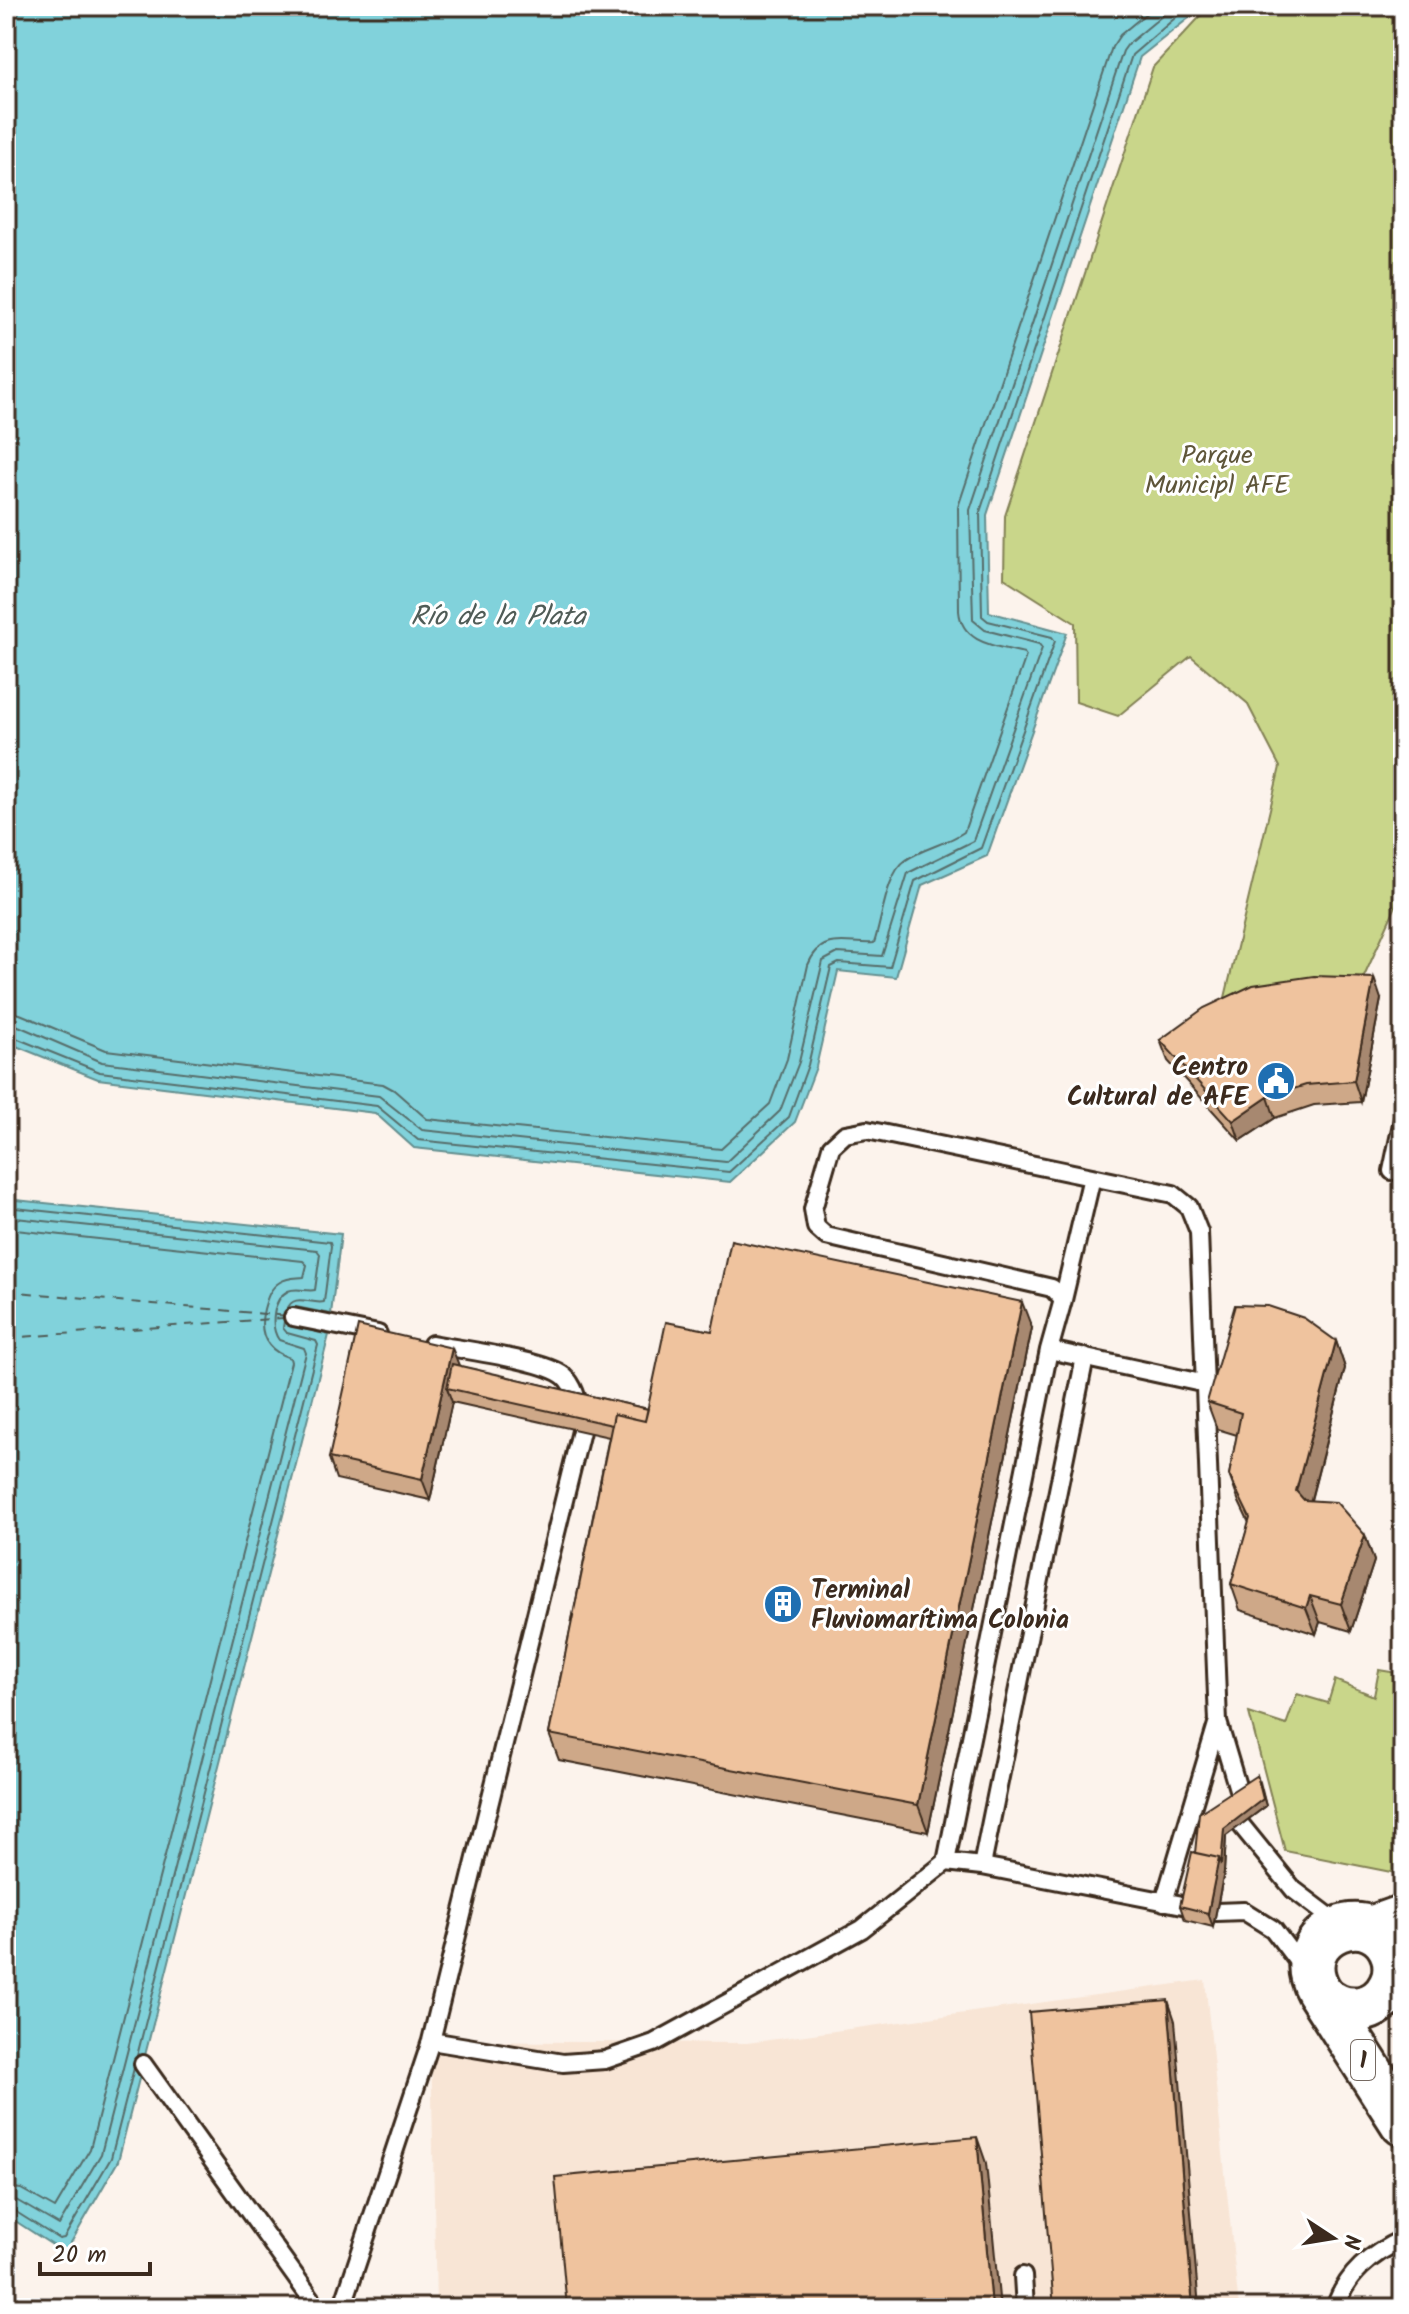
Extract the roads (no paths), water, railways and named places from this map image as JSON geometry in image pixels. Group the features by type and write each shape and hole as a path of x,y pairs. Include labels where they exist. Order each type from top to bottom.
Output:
{"main road":[{"name":"1","path":"1319,1992 1341,2008 1362,2009 1398,1988 1389,1946 1378,1933 1352,1927"},
{"path":"1319,1992 1311,1965 1314,1952 1328,1934 1352,1927"},
{"name":"1","path":"1319,1992 1403,2123"}],"street":[{"path":"1352,1927 1403,1912"}],"lane":[{"path":"1392,1171 1403,1119"},
{"path":"1063,1300 1052,1288 826,1236 816,1227 813,1209 831,1147 845,1134 867,1130 1173,1194 1189,1207 1199,1232 1218,1722 1240,1796"},
{"path":"431,2041 563,2063 605,2060 654,2043 862,1929 946,1862 1049,1350 1092,1177"},
{"path":"293,1317 527,1363 562,1374 577,1395 578,1406"},
{"path":"1049,1350 1206,1384"},
{"path":"982,1866 1085,1357"},
{"path":"342,2308 431,2041 581,1431"},
{"path":"1164,1902 1218,1722"},
{"path":"1241,1825 1294,1890 1352,1927"},
{"path":"946,1862 982,1866 1188,1906"},
{"path":"1216,1912 1244,1911 1273,1929 1319,1992"},
{"path":"143,2064 318,2308"},
{"path":"1335,2308 1342,2286 1378,2250 1403,2239"},
{"path":"1023,2276 1025,2308"}],"water":[{"name":"Río de la Plata","path":"6,6 1199,6 1195,13 1140,57 987,515 989,612 1067,633 987,856 922,885 896,977 838,971 816,1067 795,1122 730,1182 414,1148 375,1113 98,1079 6,1042"},
{"path":"6,1199 341,1234 331,1314 296,1307 291,1326 329,1335 118,2161 65,2253 6,2215"}],"place":[{"name":"Centro Cultural de AFE","path":"1276,1081"},
{"name":"Terminal Fluviomarítima Colonia","path":"783,1604"}],"park label":[{"name":"Parque Municipl AFE","path":"1217,469"}]}
